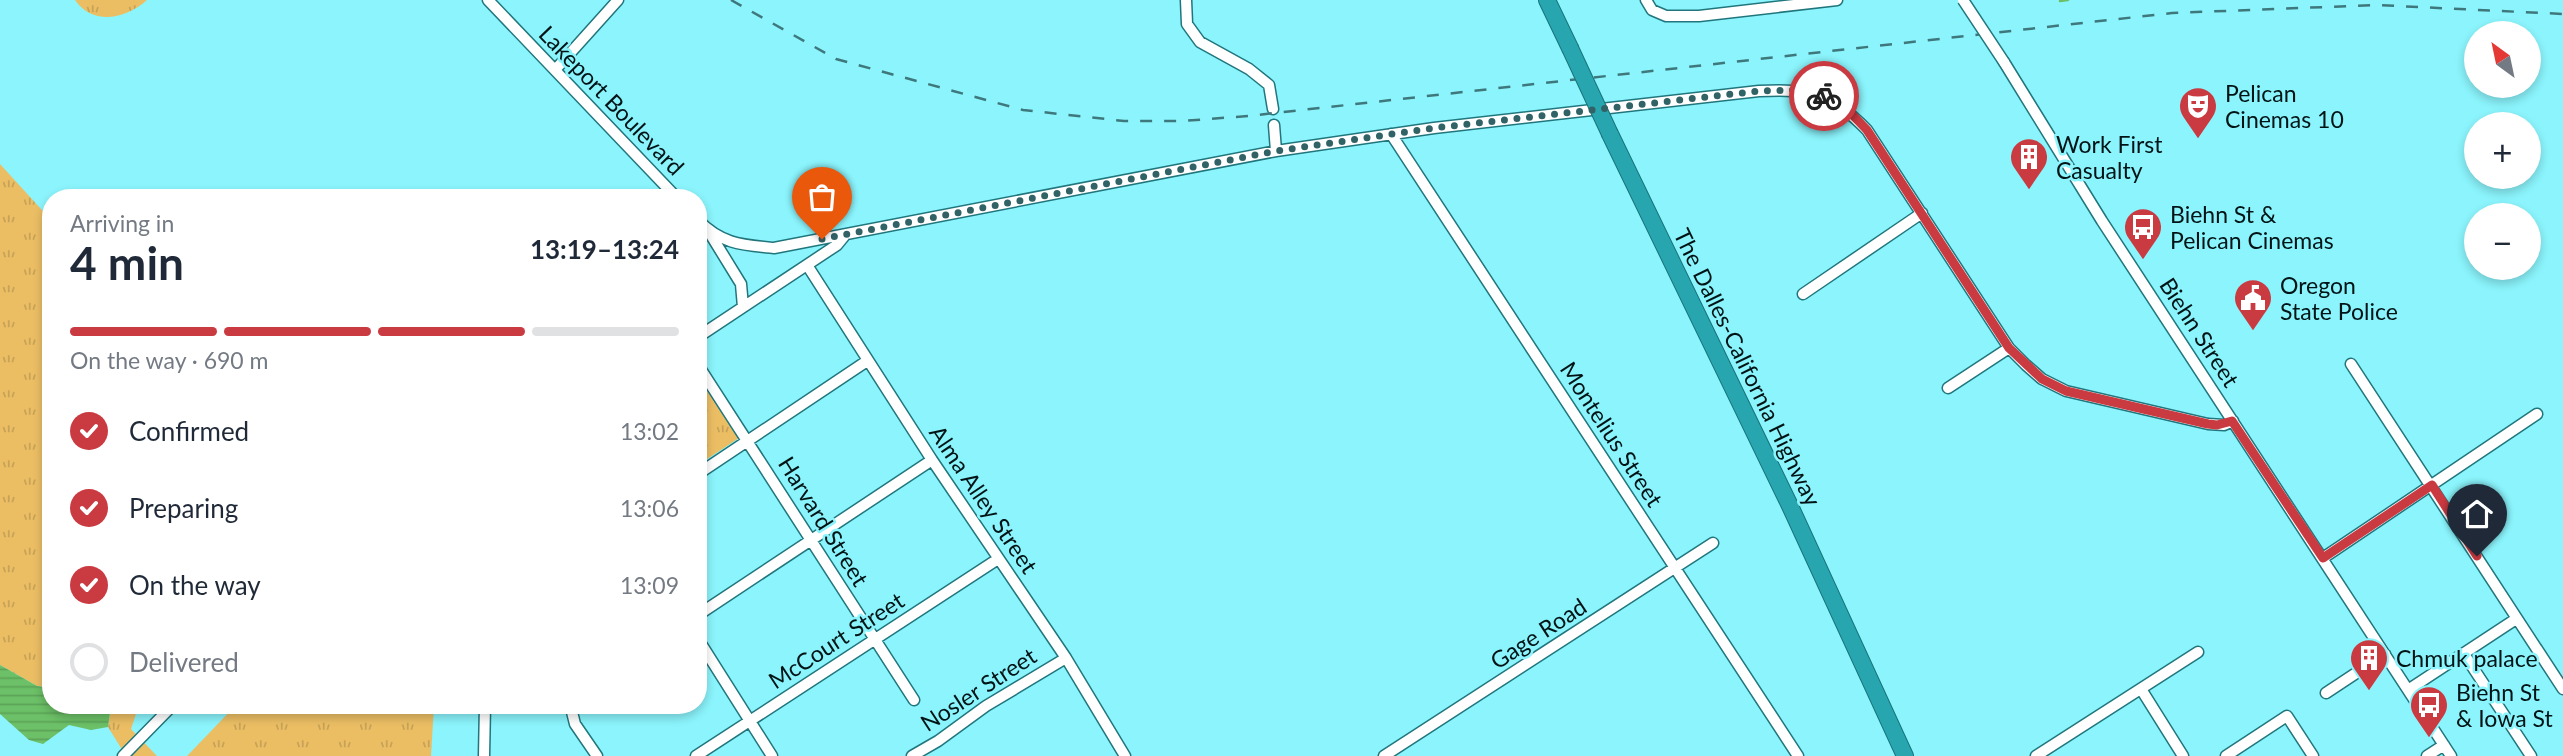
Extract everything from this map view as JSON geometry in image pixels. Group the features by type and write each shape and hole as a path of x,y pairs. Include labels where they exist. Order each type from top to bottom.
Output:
{"highway":[{"name":"The Dalles-California Highway","path":"1549,0 1610,134 1785,495 1905,756"}],"street":[{"name":"Lakeport Boulevard","path":"488,0 668,189"},
{"path":"555,70 618,0"},
{"path":"1186,0 1187,24 1200,42 1249,69 1269,85 1273,109"},
{"path":"1646,0 1651,10 1666,16 1699,16 1838,0"},
{"name":"Biehn Street","path":"1963,0 2102,221 2451,756"},
{"path":"707,230 734,245 774,248 1276,151 1391,134 1759,91 1794,90 1823,96 1846,108 1867,130 2009,348 2042,379 2066,391 2208,424 2217,425 2232,421"},
{"path":"1274,125 1276,151"},
{"name":"Montelius Street","path":"1391,134 1798,756"},
{"path":"1803,294 1922,213"},
{"path":"707,230 741,284 743,307"},
{"path":"707,331 837,245 846,234"},
{"name":"Alma Alley Street","path":"807,265 932,460 1066,658 1125,756"},
{"path":"1948,388 2009,348"},
{"path":"707,468 867,361"},
{"path":"2351,364 2563,690"},
{"name":"Harvard Street","path":"707,378 914,700"},
{"path":"2323,558 2537,414"},
{"path":"707,609 932,460"},
{"name":"Gage Road","path":"1384,756 1713,543"},
{"name":"McCourt Street","path":"696,756 998,559"},
{"path":"2409,690 2516,619"},
{"path":"2036,756 2051,752 2199,652"},
{"path":"2464,653 2531,756"},
{"path":"707,654 772,756"},
{"path":"2326,693 2385,654"},
{"name":"Nosler Street","path":"912,756 938,741 986,706 1066,658"},
{"path":"2141,690 2183,756"},
{"path":"122,756 164,714"},
{"path":"484,756 485,714"},
{"path":"573,714 575,724 597,756"},
{"path":"2226,756 2287,716 2313,756"},
{"path":"2427,756 2444,745"}],"green space":[{"path":"75,0 147,0 129,12 110,17 91,14"},
{"path":"0,164 42,210 42,687 0,665"},
{"path":"707,390 739,438 707,459"},
{"path":"110,714 136,714 131,729 157,756 126,756 108,727"},
{"path":"227,714 433,714 431,756 187,756"}],"shaded area":[{"path":"0,665 42,687 42,714 110,714 108,727 91,730 69,725 43,744 29,740 0,714"}],"waterway":[{"path":"2060,1 2068,0"}],"railway":[{"path":"731,0 836,59 1023,110 1124,121 1183,121 1248,116 2172,13 2377,5 2563,14"}],"way so far":[{"path":"822,239 1199,164 1391,134 1759,91 1794,90 1824,96"}],"place":[{"name":"Pelican Cinemas 10","path":"2198,140"},
{"name":"Work First Casualty","path":"2029,191"},
{"name":"Biehn St & Pelican Cinemas","path":"2143,261"},
{"name":"Oregon State Police","path":"2253,332"},
{"name":"Chmuk palace","path":"2369,692"},
{"name":"Biehn St & Iowa St","path":"2429,739"}],"route":[{"path":"1824,96 1846,108 1867,130 2009,348 2042,379 2066,391 2208,424 2224,425 2232,421 2323,558 2432,485 2477,556"}]}
